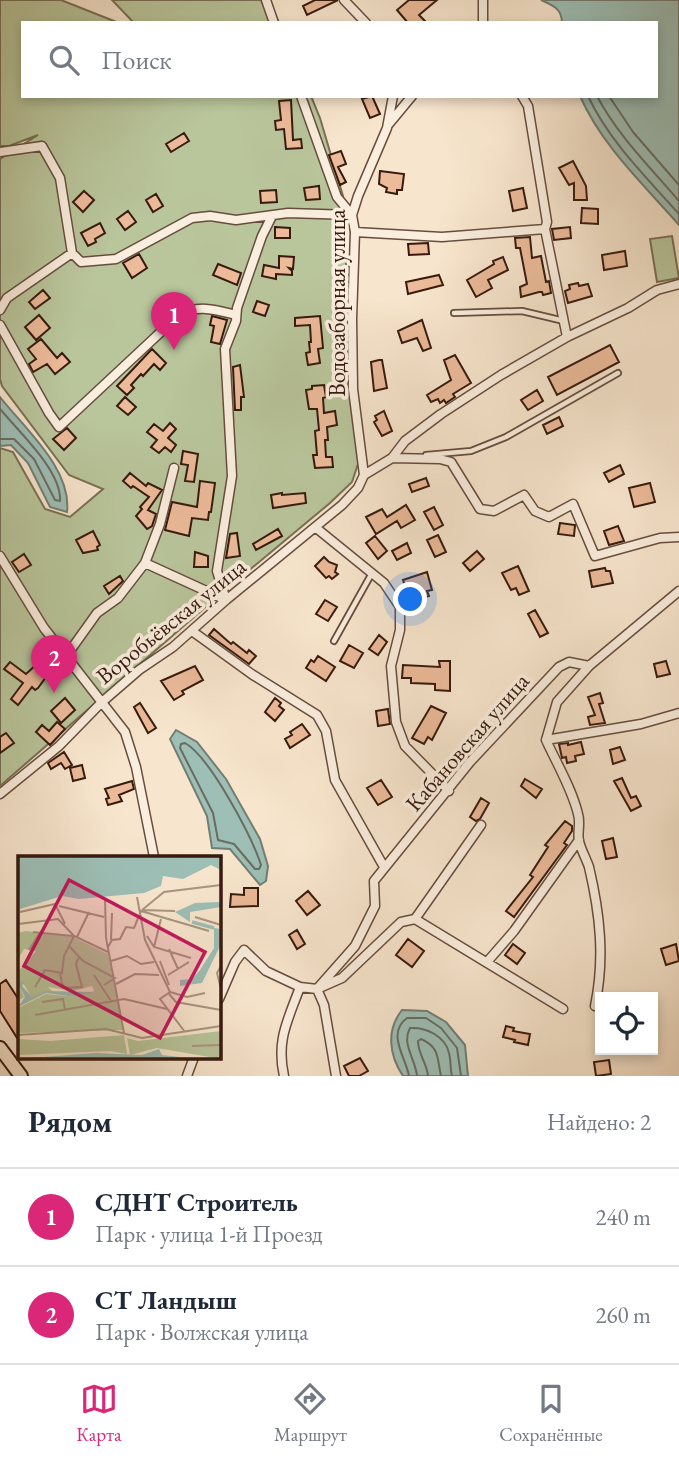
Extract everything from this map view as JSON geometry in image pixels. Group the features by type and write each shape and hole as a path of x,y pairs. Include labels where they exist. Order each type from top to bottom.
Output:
{"main road":[{"path":"0,1048 21,1076"}],"street":[{"path":"267,0 273,21"},
{"path":"344,0 364,21"},
{"path":"483,0 483,21"},
{"path":"302,98 337,197 352,215"},
{"name":"Водозаборная улица","path":"364,475 353,375 355,232 352,215 362,184 387,128 393,98"},
{"path":"387,128 410,98"},
{"path":"524,98 528,106 547,222 545,229 567,337"},
{"path":"0,152 42,146 60,178 72,253 81,262 116,259 192,218 210,216 236,220 288,213 352,215"},
{"path":"226,600 217,571 232,476 225,349 262,236 272,216"},
{"path":"355,232 442,237 545,229"},
{"path":"0,310 7,298 72,253"},
{"path":"364,475 392,457 405,441 501,375 657,290 679,284"},
{"path":"0,325 59,427 179,315 202,309 236,315"},
{"path":"392,457 451,462 480,509 494,511 524,495 535,511 550,517 573,505 595,556 660,538 679,537"},
{"path":"67,655 97,613 118,598 145,562 160,524 174,468"},
{"name":"Воробьёвская улица","path":"0,794 59,747 102,701 139,670 173,647 342,505 358,488 364,475"},
{"path":"315,527 384,583 400,607 400,630 391,666 396,722 405,746 449,790"},
{"path":"0,556 44,628 125,732 136,767 154,856"},
{"path":"145,562 226,600"},
{"path":"598,992 602,948 597,904 579,840 579,817 574,799 546,740 557,702 589,666 679,591"},
{"path":"192,631 253,676 317,715 326,731 335,780 384,867"},
{"name":"Кабановская улица","path":"317,989 355,946 375,906 374,881 470,762 559,667 569,662 589,666"},
{"path":"546,740 641,724 679,713"},
{"path":"220,997 235,962 244,950 267,971 300,986 317,989 342,978 401,922 415,919 481,825"},
{"path":"487,962 514,930 579,840"},
{"path":"415,919 563,1009"},
{"path":"284,1076 280,1060 281,1040 300,986"},
{"path":"317,989 324,1005 336,1076"},
{"path":"187,1076 194,1058"}],"lane":[{"path":"454,313 522,312 564,321"},
{"path":"408,458 471,452 506,437 618,373"},
{"path":"334,641 372,573"}],"green space":[{"path":"0,0 61,0 114,21 21,21 21,98 312,98 343,196 346,223 346,320 359,461 352,482 330,503 217,597 0,786 0,448 13,452 45,509 70,517 103,489 69,475 2,386 0,159 38,135 9,146 0,146"},
{"path":"112,0 269,0 278,21 132,21"},
{"path":"672,236 679,278 657,282 650,239"}],"water":[{"path":"541,0 679,0 679,225 612,148 581,98 658,98 658,21 562,21 556,8"},
{"path":"0,397 55,465 67,496 67,512 50,507 28,463 11,445 0,446"},
{"path":"176,730 197,742 226,779 260,839 268,866 266,881 260,885 230,849 212,848 207,816 170,739"},
{"path":"402,1010 427,1011 446,1022 465,1045 468,1076 403,1076 391,1043 393,1026"}],"building":[{"path":"315,0 338,0 307,15 303,6"},
{"path":"409,0 437,0 419,15 425,21 406,21 397,10"},
{"path":"373,98 380,114 370,118 362,99"},
{"path":"291,100 293,140 301,139 302,148 286,149 284,129 276,130 275,121 281,120 279,101"},
{"path":"184,133 189,141 171,152 166,144"},
{"path":"341,151 346,164 338,167 346,182 340,185 329,155"},
{"path":"573,161 586,186 587,200 574,200 574,183 569,185 559,168"},
{"path":"380,171 404,174 402,190 397,190 397,194 386,192 387,188 379,184"},
{"path":"319,186 320,199 306,200 304,188"},
{"path":"523,188 527,208 513,211 509,191"},
{"path":"276,190 277,202 261,203 260,191"},
{"path":"84,191 94,200 83,212 73,202"},
{"path":"156,194 163,206 153,212 146,200"},
{"path":"582,208 598,209 598,224 581,223"},
{"path":"128,211 136,222 125,230 117,219"},
{"path":"100,223 105,233 88,246 81,233"},
{"path":"275,227 290,228 290,238 275,238"},
{"path":"570,227 571,238 554,240 552,229"},
{"path":"530,237 532,258 541,256 551,293 543,295 539,292 521,297 520,287 527,284 520,248 516,248 515,238"},
{"path":"428,243 429,254 409,255 408,244"},
{"path":"625,251 627,266 604,270 602,255"},
{"path":"139,254 147,268 132,278 123,263"},
{"path":"279,256 294,257 293,269 289,268 292,275 276,274 276,279 262,276 264,265 279,268"},
{"path":"503,257 508,270 488,280 492,288 476,297 467,280"},
{"path":"218,264 241,273 237,285 213,275"},
{"path":"439,275 443,285 408,294 406,282"},
{"path":"578,283 579,286 588,284 592,296 568,303 565,291 570,289 569,285"},
{"path":"43,290 50,298 35,309 29,302"},
{"path":"257,301 269,305 265,316 253,312"},
{"path":"39,315 50,328 36,340 25,327"},
{"path":"212,316 227,320 220,344 211,342 214,326 210,325"},
{"path":"320,316 323,348 318,349 320,363 308,365 306,353 310,352 310,325 295,326 295,318"},
{"path":"422,320 431,348 423,351 417,338 402,343 398,331"},
{"path":"41,339 57,358 62,353 70,362 55,374 47,364 33,372 29,364 36,359 28,349"},
{"path":"610,345 619,362 557,395 548,377"},
{"path":"152,349 166,363 160,370 154,364 143,376 141,374 131,385 134,388 127,395 117,386"},
{"path":"455,355 471,383 453,394 455,397 446,403 444,400 440,403 438,399 431,402 427,395 451,380 444,360"},
{"path":"382,360 387,388 374,391 371,362"},
{"path":"240,365 244,397 241,397 241,410 235,410 233,367"},
{"path":"324,385 324,413 335,411 337,425 327,427 328,440 325,440 326,457 332,457 333,467 315,468 315,431 319,430 317,409 309,409 306,390 312,389 312,386"},
{"path":"537,390 543,401 528,410 521,400"},
{"path":"125,397 136,407 128,415 117,406"},
{"path":"384,411 392,431 382,436 374,422 377,420 375,416"},
{"path":"559,417 563,426 547,434 543,425"},
{"path":"170,423 176,429 168,438 176,445 171,452 165,447 159,453 151,447 157,440 147,432 154,424 163,431"},
{"path":"67,428 76,438 64,450 53,439"},
{"path":"183,451 198,454 194,482 185,481 188,465 181,464"},
{"path":"620,465 624,474 609,482 604,473"},
{"path":"130,473 146,486 148,483 162,490 148,510 156,514 152,526 147,529 136,516 149,497 123,481"},
{"path":"426,478 429,486 412,492 409,484"},
{"path":"200,481 215,483 208,520 192,518 189,536 165,530 172,502 197,507"},
{"path":"650,483 655,502 634,507 629,488"},
{"path":"305,493 306,503 273,508 271,495"},
{"path":"406,505 415,520 401,528 397,521 376,534 366,517 382,509 387,517"},
{"path":"434,507 443,525 434,530 424,512"},
{"path":"560,523 575,525 574,536 558,534"},
{"path":"618,526 624,541 609,545 604,531"},
{"path":"278,529 282,536 256,550 253,544"},
{"path":"93,531 100,545 98,550 83,553 76,540"},
{"path":"237,533 240,556 226,558 230,534"},
{"path":"438,535 446,552 435,557 427,540"},
{"path":"375,536 387,551 378,559 366,543"},
{"path":"407,543 411,553 397,560 392,551"},
{"path":"477,551 484,559 470,571 463,563"},
{"path":"195,552 208,556 208,567 194,567"},
{"path":"24,554 31,565 19,572 12,562"},
{"path":"324,557 337,565 335,572 338,574 332,579 329,576 326,578 315,566"},
{"path":"518,566 529,591 519,595 516,588 511,590 502,573"},
{"path":"605,568 610,571 613,583 592,587 589,571"},
{"path":"427,572 432,590 427,591 429,596 417,600 416,595 408,597 403,580"},
{"path":"120,576 123,581 109,594 104,586"},
{"path":"325,600 337,607 328,621 316,614"},
{"path":"535,610 548,633 540,637 528,614"},
{"path":"214,629 231,644 233,642 247,653 249,650 256,656 249,664 209,635"},
{"path":"379,635 387,642 378,655 369,649"},
{"path":"349,645 363,653 354,668 340,661"},
{"path":"49,653 55,658 41,673 46,677 38,688 35,690 32,687 18,705 11,699 23,683 4,669 10,662 26,674"},
{"path":"318,656 335,667 326,681 306,668 311,660 314,662"},
{"path":"439,661 450,661 450,691 435,690 435,684 411,683 411,678 402,678 403,665 440,667"},
{"path":"666,661 670,674 657,677 654,664"},
{"path":"195,666 203,680 182,691 184,694 174,700 161,681"},
{"path":"600,693 603,703 599,704 605,723 590,725 588,717 595,715 588,697"},
{"path":"65,698 75,710 61,723 51,711"},
{"path":"275,698 284,710 275,721 265,712"},
{"path":"140,703 156,728 148,733 134,707"},
{"path":"431,706 446,713 432,740 428,737 424,744 412,738"},
{"path":"388,709 390,724 378,726 376,711"},
{"path":"57,722 65,729 50,745 36,732 42,725 49,731"},
{"path":"302,724 310,735 290,748 285,739"},
{"path":"6,733 14,743 0,753 0,737"},
{"path":"581,742 584,754 575,756 576,761 567,763 566,757 562,758 559,744"},
{"path":"620,747 625,760 613,764 610,750"},
{"path":"64,752 72,765 65,769 61,763 51,769 48,763"},
{"path":"82,765 85,778 73,781 70,768"},
{"path":"622,778 631,798 636,796 641,806 631,811 614,781"},
{"path":"525,779 542,789 536,798 521,786"},
{"path":"381,780 392,797 378,805 367,788"},
{"path":"132,781 134,789 119,795 122,801 108,805 106,799 109,798 105,789"},
{"path":"481,798 489,803 476,821 470,817"},
{"path":"565,821 572,826 572,831 564,843 567,845 514,917 506,911 533,877 530,875 548,847 545,845"},
{"path":"613,838 617,857 606,859 602,841"},
{"path":"244,888 258,888 258,906 230,907 231,894 244,895"},
{"path":"308,891 320,905 307,915 296,901"},
{"path":"297,930 305,944 297,949 289,935"},
{"path":"408,939 424,951 412,967 396,955"},
{"path":"513,944 525,953 517,964 505,955"},
{"path":"676,944 679,961 666,965 661,949"},
{"path":"6,980 18,998 18,1039 0,1011 0,984"},
{"path":"506,1026 514,1028 513,1031 530,1034 528,1045 503,1037"},
{"path":"360,1058 368,1071 359,1076 349,1076 344,1066"},
{"path":"609,1060 611,1074 596,1076 594,1062"}],"place":[{"name":"СДНТ Строитель","path":"174,350"},
{"name":"СТ Ландыш","path":"54,693"}]}
